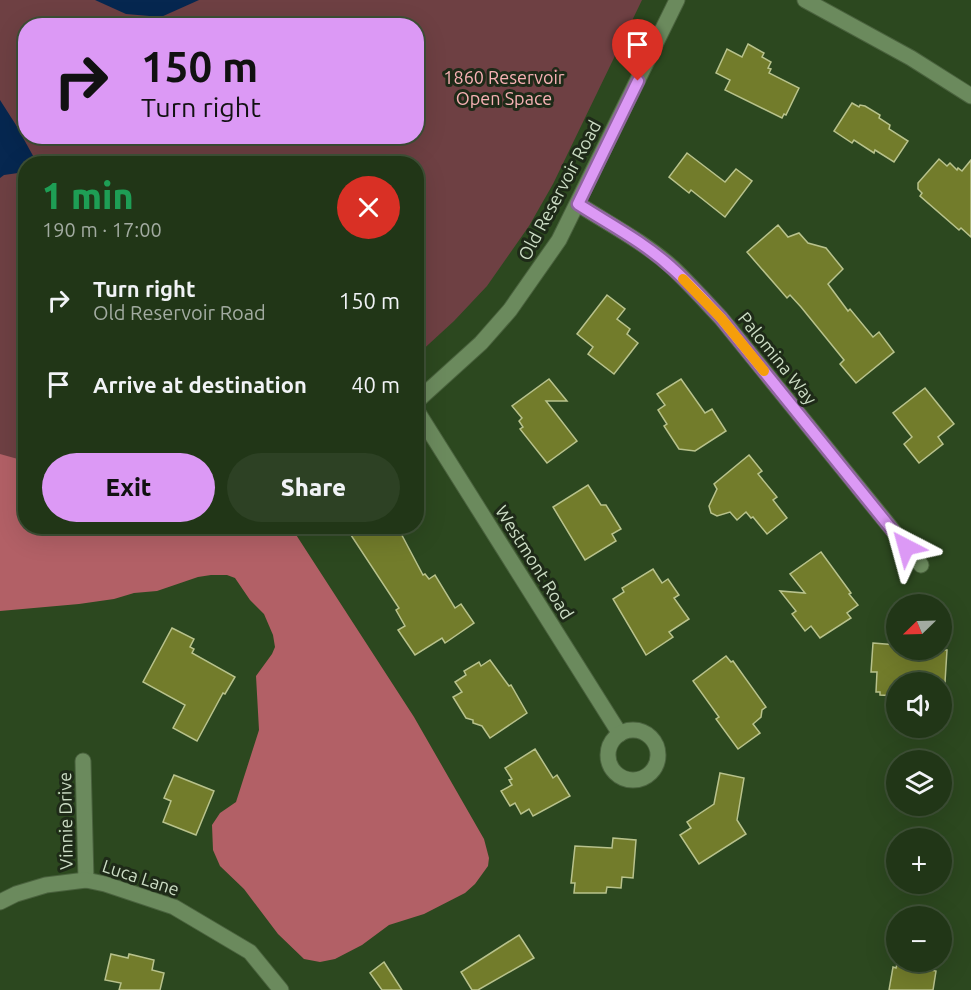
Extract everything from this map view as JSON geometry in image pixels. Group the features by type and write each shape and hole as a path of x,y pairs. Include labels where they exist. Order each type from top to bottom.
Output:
{"street":[{"name":"Old Reservoir Road","path":"424,395 481,343 510,310 559,240 677,0"},
{"path":"805,0 911,58 971,96"},
{"name":"Palomina Way","path":"578,204 643,245 671,267 721,318 921,565"},
{"name":"Westmont Road","path":"424,422 620,734"},
{"name":"Vinnie Drive","path":"83,762 86,880"},
{"name":"Luca Lane","path":"0,902 16,894 46,885 86,880 105,884 174,907 250,952 280,990"}],"green space":[{"name":"1860 Reservoir Open Space","path":"0,0 642,0 553,184 529,226 487,286 424,349 424,156 18,156 18,534 23,534 0,600"}],"shaded area":[{"path":"0,454 18,459 18,534 296,534 414,717 484,839 489,858 488,866 465,893 424,914 389,925 362,945 335,959 320,962 304,959 278,934 244,889 220,866 213,850 212,825 220,813 236,802 259,730 256,676 275,647 273,635 264,614 250,600 235,578 227,575 211,575 157,591 134,593 114,599 0,611"}],"water":[{"path":"95,0 199,0 161,17 126,14"},
{"path":"0,100 18,129 18,144 26,144 33,156 18,156 18,173 4,175 0,178"}],"building":[{"path":"748,44 764,53 762,57 771,62 768,68 771,69 769,73 799,88 786,115 784,114 782,118 725,90 730,80 716,73 727,49 742,57"},
{"path":"852,103 859,107 860,105 865,106 880,115 879,118 890,125 889,129 908,141 894,162 854,140 852,143 834,131"},
{"path":"687,153 725,182 736,169 752,181 725,217 691,190 689,193 669,177"},
{"path":"939,159 947,166 950,163 957,170 958,168 962,171 971,160 971,237 961,228 959,230 920,196 922,193 918,189 918,183"},
{"path":"778,225 788,237 799,233 808,243 826,248 843,269 828,284 848,311 850,309 873,337 879,332 894,352 856,383 840,364 844,360 801,307 790,295 787,298 747,252"},
{"path":"607,295 625,309 617,319 630,329 627,334 638,343 614,374 588,354 593,347 577,334"},
{"path":"549,379 567,401 546,401 577,441 547,463 520,429 523,427 519,421 522,418 512,406"},
{"path":"681,379 705,413 712,409 726,431 695,451 679,449 664,426 667,424 658,410 665,405 657,394"},
{"path":"925,388 954,424 938,437 943,444 919,463 904,444 912,437 893,413"},
{"path":"749,455 762,471 758,474 777,497 773,500 787,518 767,534 746,512 737,520 730,512 717,516 711,513 709,506 717,489 714,484"},
{"path":"588,485 601,505 606,505 621,529 612,534 616,541 585,560 553,507"},
{"path":"350,534 401,534 423,575 425,574 429,579 435,575 455,608 461,604 474,623 445,643 442,638 415,655 398,630 405,626 396,610 399,608"},
{"path":"821,552 858,605 847,613 851,618 820,638 811,626 805,631 792,614 796,611 780,591 805,593 790,574"},
{"path":"653,569 662,583 668,579 679,595 674,598 689,619 669,632 673,637 646,655 613,599 624,592 622,588"},
{"path":"172,628 194,639 190,647 194,649 192,653 235,677 225,694 223,693 197,741 173,728 185,705 143,682"},
{"path":"873,643 886,644 886,660 946,660 946,672 886,672 886,695 876,692 877,672 871,672"},
{"path":"726,656 731,662 733,661 766,707 762,710 761,717 753,724 760,733 738,749 716,719 719,717 693,681"},
{"path":"490,660 509,686 511,685 527,713 490,738 482,726 466,718 453,697 462,692 455,682 466,675 464,671 479,662 481,666"},
{"path":"535,749 553,778 557,775 570,796 533,816 529,809 521,814 515,803 510,806 501,791 512,785 509,780 512,779 505,768"},
{"path":"720,773 744,778 737,820 746,834 699,864 680,835 691,828 687,822 714,804"},
{"path":"174,775 214,791 196,835 163,822 171,801 164,798"},
{"path":"613,838 636,840 633,878 622,877 621,888 607,887 606,893 574,893 575,883 571,883 575,846 612,848"},
{"path":"519,935 534,958 478,990 472,990 461,972"},
{"path":"111,954 128,958 129,954 154,960 152,970 164,973 160,990 119,990 121,983 105,980"},
{"path":"384,962 402,990 382,990 370,973"},
{"path":"892,972 936,972 933,990 889,990"}],"slow traffic":[{"path":"683,279 721,318 764,371"}],"route":[{"path":"638,81 578,204 643,245 671,267 721,318 906,547"}]}
